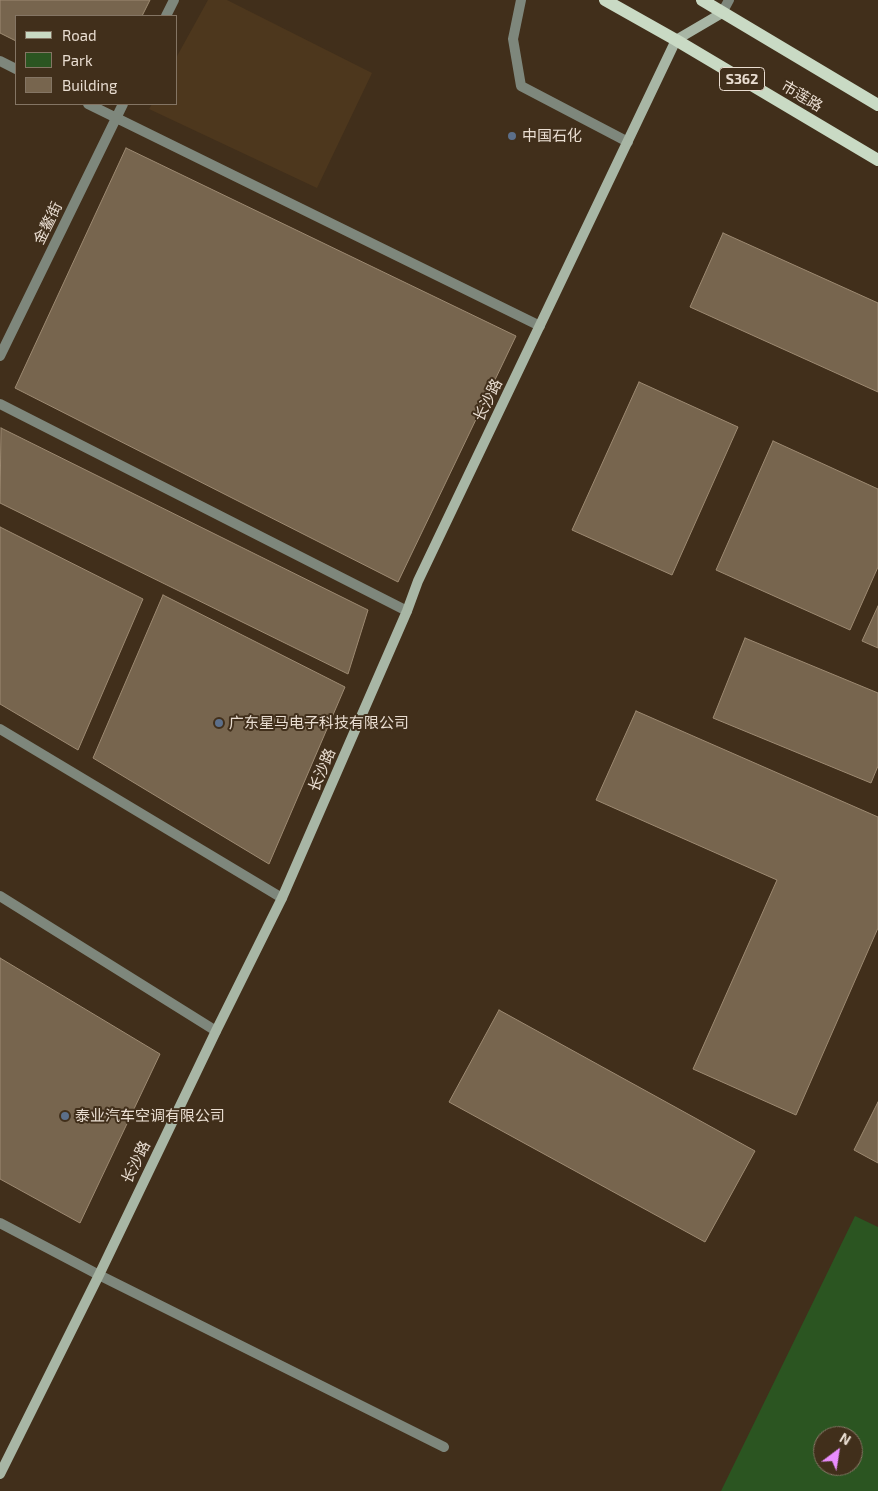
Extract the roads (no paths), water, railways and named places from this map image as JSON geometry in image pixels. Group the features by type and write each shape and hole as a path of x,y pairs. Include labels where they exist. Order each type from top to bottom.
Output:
{"main road":[{"name":"市莲路","path":"605,0 878,160"},
{"name":"市莲路","path":"702,0 878,105"}],"street":[{"path":"166,15 174,0"},
{"path":"521,0 513,39 520,86 628,142"},
{"path":"676,40 722,13 729,0"},
{"name":"长沙路","path":"0,1474 282,898 407,611 418,581 676,40"},
{"path":"0,61 15,68"},
{"path":"90,105 540,326"},
{"name":"金鳌街","path":"0,356 122,105"},
{"path":"0,404 407,611"},
{"path":"0,729 282,898"},
{"path":"0,896 216,1031"},
{"path":"0,1223 99,1275 444,1447"}],"place":[{"name":"中国石化","path":"512,136"},
{"name":"广东星马电子科技有限公司","path":"219,723"},
{"name":"泰业汽车空调有限公司","path":"65,1116"}]}
